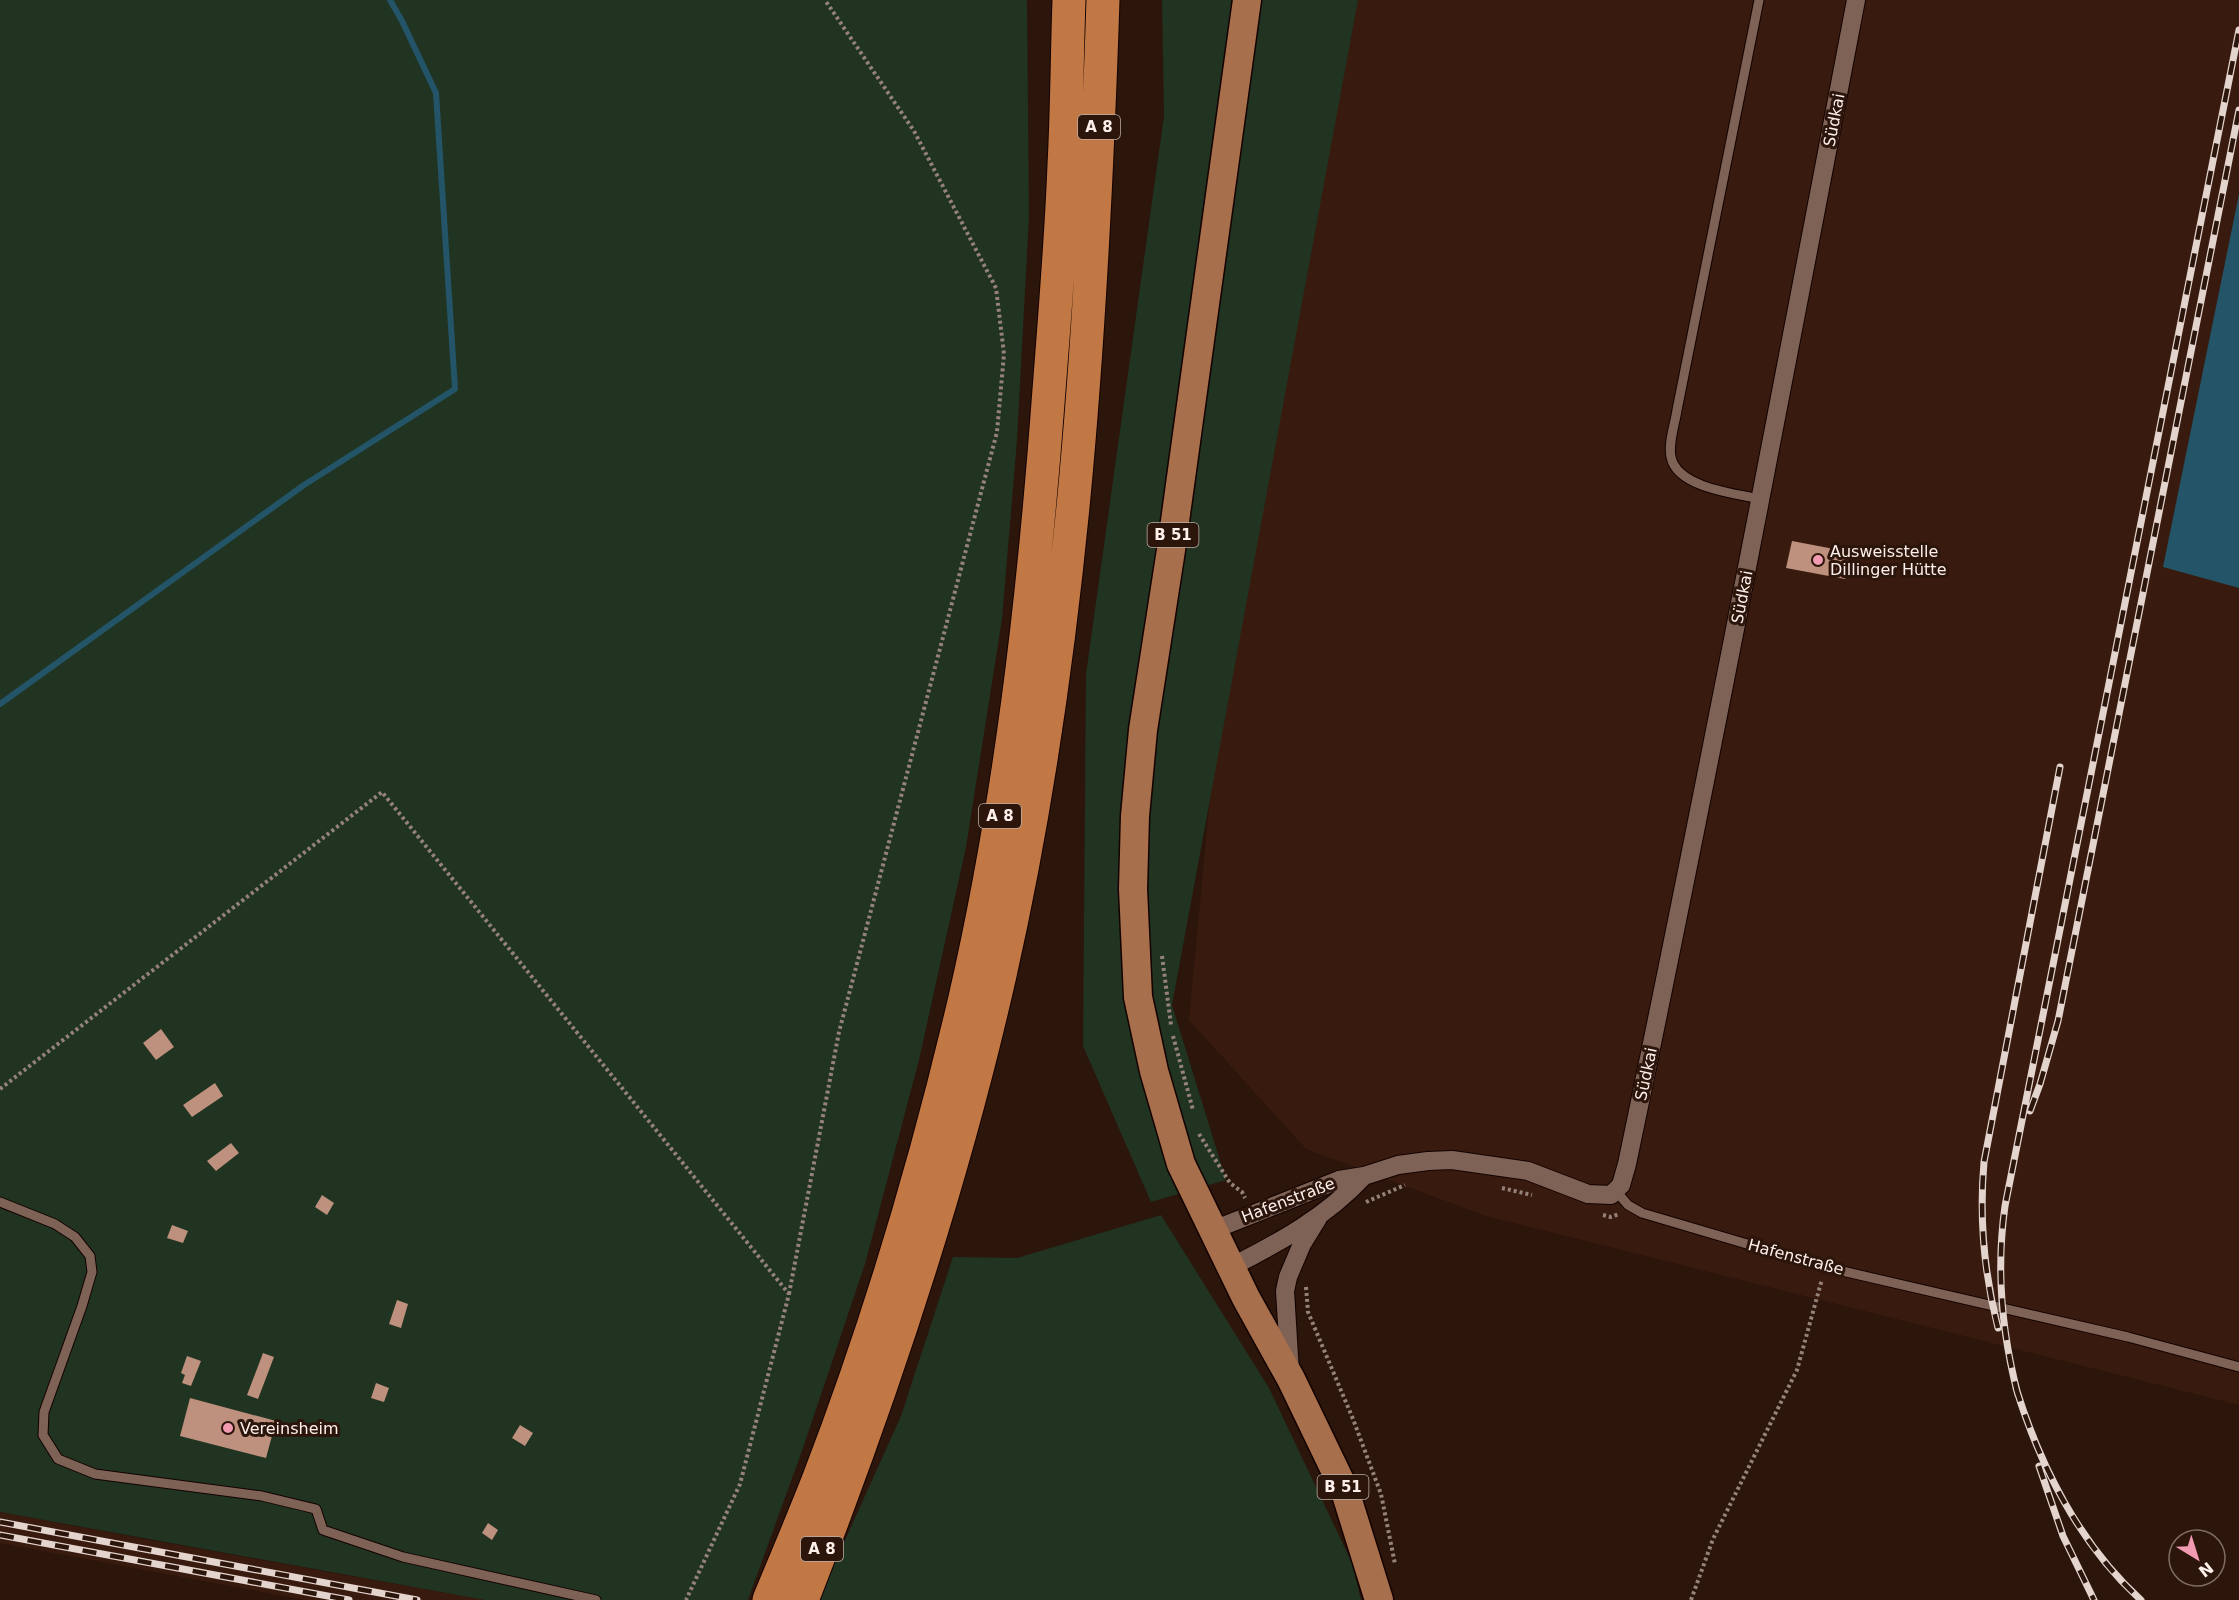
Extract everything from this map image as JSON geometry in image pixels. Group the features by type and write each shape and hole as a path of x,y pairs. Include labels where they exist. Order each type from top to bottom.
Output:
{"highway":[{"name":"A 8","path":"769,1600 819,1477 900,1240 966,995 993,860 1018,702 1033,585 1043,475 1064,164 1069,0"},
{"name":"A 8","path":"802,1600 842,1499 927,1248 961,1131 994,1001 1022,865 1048,711 1077,464 1093,254 1103,0"}],"main road":[{"name":"B 51","path":"1246,0 1171,550 1143,730 1133,889 1138,997 1154,1071 1181,1164 1231,1267 1291,1379 1345,1491 1379,1600"}],"street":[{"name":"Südkai","path":"1616,1191 1624,1178 1667,973 1761,499 1856,0"},
{"name":"Hafenstraße","path":"1213,1230 1339,1180 1364,1176 1398,1165 1452,1160 1528,1171 1588,1194 1605,1196 1616,1191"},
{"name":"Hafenstraße","path":"1231,1267 1318,1218 1344,1198 1364,1176"},
{"name":"Hafenstraße","path":"1291,1379 1285,1291 1288,1277 1302,1244 1318,1218"}],"lane":[{"path":"1759,0 1677,410 1671,455 1675,466 1696,483 1761,499"},
{"name":"Hafenstraße","path":"1616,1191 1634,1209 1825,1267 2117,1335 2239,1367"},
{"path":"0,1202 55,1224 75,1237 90,1256 92,1272 82,1306 44,1412 43,1435 58,1459 95,1474 262,1496 316,1509 323,1530 392,1553 596,1600"}],"path":[{"path":"686,1600 740,1484 789,1294 838,1032 997,432 1004,354 996,288 914,131 825,0"},
{"path":"0,1089 382,792 789,1294"},
{"path":"1162,951 1171,1028 1194,1114"},
{"path":"1197,1125 1200,1136 1230,1183 1242,1192 1252,1214"},
{"path":"1357,1209 1366,1202 1406,1184 1416,1183"},
{"path":"1498,1188 1542,1197"},
{"path":"1599,1214 1611,1217 1634,1209"},
{"path":"1691,1600 1713,1539 1797,1370 1825,1267"},
{"path":"1306,1282 1308,1312 1353,1419 1381,1494 1396,1568"}],"shaded area":[{"path":"1348,0 2239,0 2239,1405 1486,1216 1306,1149 1189,1020 1232,565"},
{"path":"0,1512 485,1600 305,1600 0,1543"}],"green space":[{"path":"0,0 1027,0 1029,216 1017,440 1002,619 966,847 919,1060 865,1264 803,1448 748,1600 485,1600 0,1512"},
{"path":"1162,0 1358,0 1172,1005 1226,1180 1151,1202 1083,1046 1086,674 1164,116"},
{"path":"1161,1215 1269,1388 1352,1563 1361,1600 818,1600 901,1416 953,1257 1017,1258"}],"water":[{"path":"2239,194 2239,588 2163,567"}],"building":[{"name":"Ausweisstelle Dillinger Hütte","path":"1792,541 1850,552 1845,579 1786,568"},
{"path":"161,1029 174,1047 156,1060 143,1043"},
{"path":"215,1083 223,1096 192,1117 183,1105"},
{"path":"231,1143 239,1153 216,1171 207,1161"},
{"path":"322,1195 334,1203 327,1215 315,1207"},
{"path":"172,1225 188,1231 183,1243 167,1238"},
{"path":"397,1300 408,1304 401,1328 389,1324"},
{"path":"263,1353 274,1357 258,1399 247,1395"},
{"path":"187,1356 201,1361 191,1386 182,1383 185,1375 181,1373"},
{"path":"376,1383 389,1388 384,1402 371,1398"},
{"name":"Vereinsheim","path":"190,1398 276,1421 266,1458 180,1436"},
{"path":"520,1425 533,1433 525,1446 512,1438"},
{"path":"488,1523 498,1530 492,1540 482,1533"}],"waterway":[{"path":"0,704 304,485 455,389 436,93 390,0"}],"railway":[{"path":"2018,1395 2008,1349 2002,1301 2001,1254 2005,1206 2239,30"},
{"path":"2030,1111 2058,1021 2239,110"},
{"path":"1998,1328 1989,1287 1984,1246 1982,1204 1984,1162 2060,767"},
{"path":"2016,1388 2037,1446 2065,1503 2099,1555 2141,1600"},
{"path":"2039,1466 2063,1536 2094,1600"},
{"path":"0,1522 417,1600"},
{"path":"0,1535 349,1600"}],"place":[{"name":"Ausweisstelle Dillinger Hütte","path":"1818,560"},
{"name":"Vereinsheim","path":"228,1428"}]}
